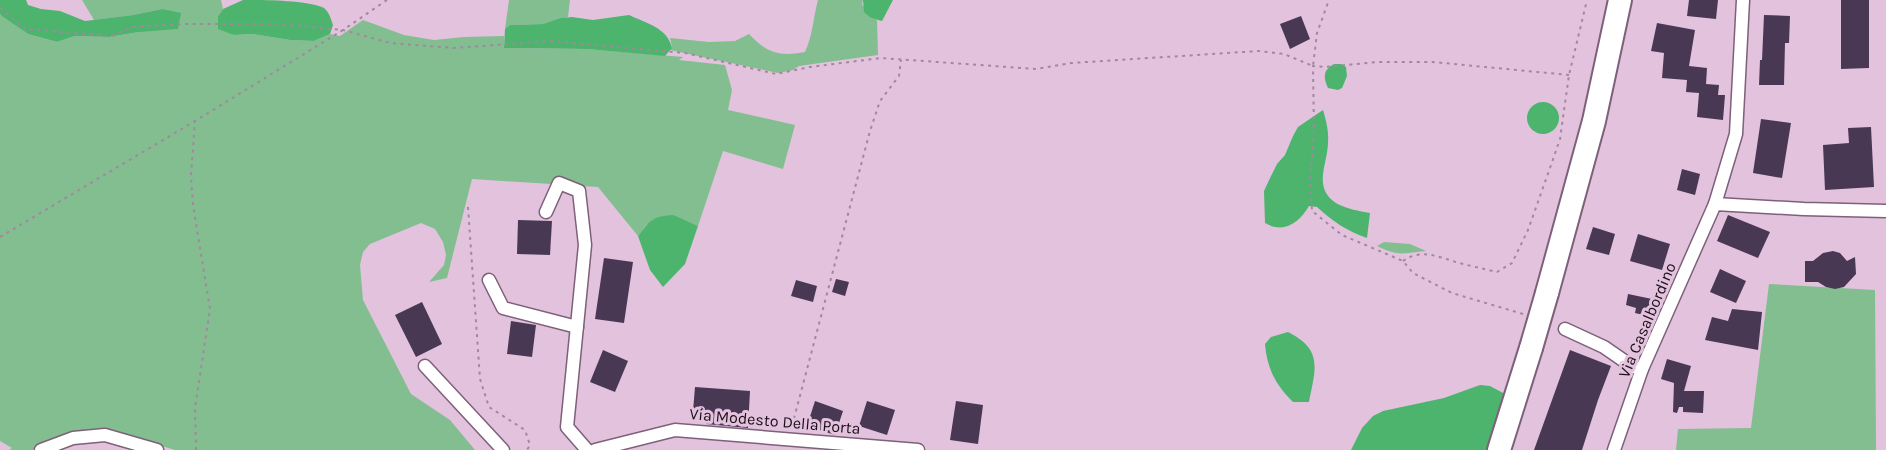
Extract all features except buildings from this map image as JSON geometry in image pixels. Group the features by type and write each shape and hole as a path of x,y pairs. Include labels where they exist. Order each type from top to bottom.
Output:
{"highway":[{"path":"1500,450 1547,293 1597,110 1620,0"}],"street":[{"name":"Via Casalbordino","path":"1614,450 1642,369 1715,204 1736,134 1743,0"},
{"path":"546,212 559,183 579,190 585,245 567,427 587,450"},
{"path":"1715,204 1886,211"},
{"path":"489,280 503,308 577,327"},
{"path":"1565,329 1604,347 1633,367 1642,369"},
{"path":"425,366 502,450"},
{"name":"Via Modesto Della Porta","path":"595,450 675,430 918,450"},
{"path":"41,450 73,438 105,435 157,450"}],"path":[{"path":"0,237 195,121 343,30 387,0"},
{"path":"1329,0 1317,33 1313,66 1314,133 1310,178 1312,211 1342,235 1403,261 1413,273 1452,293 1530,316"},
{"path":"1403,261 1412,255 1437,255 1497,272 1512,263 1528,230 1560,139 1569,75 1587,0"},
{"path":"0,8 25,29 112,36 133,27 186,24 281,24 343,30 390,43 454,48 550,41 685,53 776,74 810,67 869,60 1036,69 1071,63 1259,51 1284,54 1313,66 1325,67 1377,62 1433,62 1569,75"},
{"path":"788,439 870,131 880,102 899,76 901,60"},
{"path":"195,121 193,205 210,309 195,408 196,450"},
{"path":"468,207 480,379 489,407 525,430 530,445 527,450"}],"green space":[{"path":"0,0 26,0 28,5 60,11 85,21 162,9 181,13 178,29 109,37 75,36 57,42 28,34 2,16"},
{"path":"82,0 221,0 223,9 218,16 234,35 252,34 314,41 330,34 340,36 363,20 404,35 434,40 504,36 504,48 587,49 683,57 679,60 725,65 732,90 728,110 795,125 783,169 723,151 698,226 674,215 646,225 638,236 598,187 472,179 447,278 429,282 444,265 446,255 443,242 435,229 421,223 370,244 363,252 360,265 363,300 411,394 450,420 475,450 175,450 132,437 71,436 32,450 9,450 12,448 0,441 0,14 28,34 57,42 75,36 109,37 139,32 162,9 94,20"},
{"path":"243,0 273,0 317,5 329,14 333,25 330,34 314,41 290,40 252,34 234,35 218,29 218,16 223,9"},
{"path":"509,0 570,0 568,17 543,24 510,25 505,29"},
{"path":"818,0 863,0 862,4 871,18 877,20 878,55 799,66 793,70 778,73 670,50 672,47 670,38 709,42 735,41 749,34 762,46 774,52 788,54 805,52"},
{"path":"863,0 893,0 882,21 871,18 864,12"},
{"path":"629,15 655,27 666,36 672,48 665,56 587,49 504,48 505,29 510,25 543,24 572,17 593,20"},
{"path":"1334,64 1346,67 1347,76 1342,88 1338,90 1328,88 1325,80 1326,71"},
{"path":"1543,102 1555,106 1559,118 1555,130 1543,134 1531,130 1527,118 1531,106"},
{"path":"1323,110 1328,134 1323,185 1330,199 1344,207 1370,213 1367,238 1340,225 1317,207 1309,206 1296,222 1285,227 1265,223 1264,191 1277,164 1285,155 1298,127"},
{"path":"674,215 698,226 685,264 663,287 650,270 638,236 653,220 661,216"},
{"path":"1384,242 1410,244 1426,251 1396,253 1377,246"},
{"path":"1769,284 1875,290 1876,450 1676,450 1678,429 1751,428"},
{"path":"1288,332 1307,346 1312,354 1314,371 1309,402 1293,402 1277,383 1270,369 1265,344 1271,337"},
{"path":"1480,385 1490,386 1507,395 1488,450 1351,450 1362,428 1373,416 1383,411 1444,398"}]}
